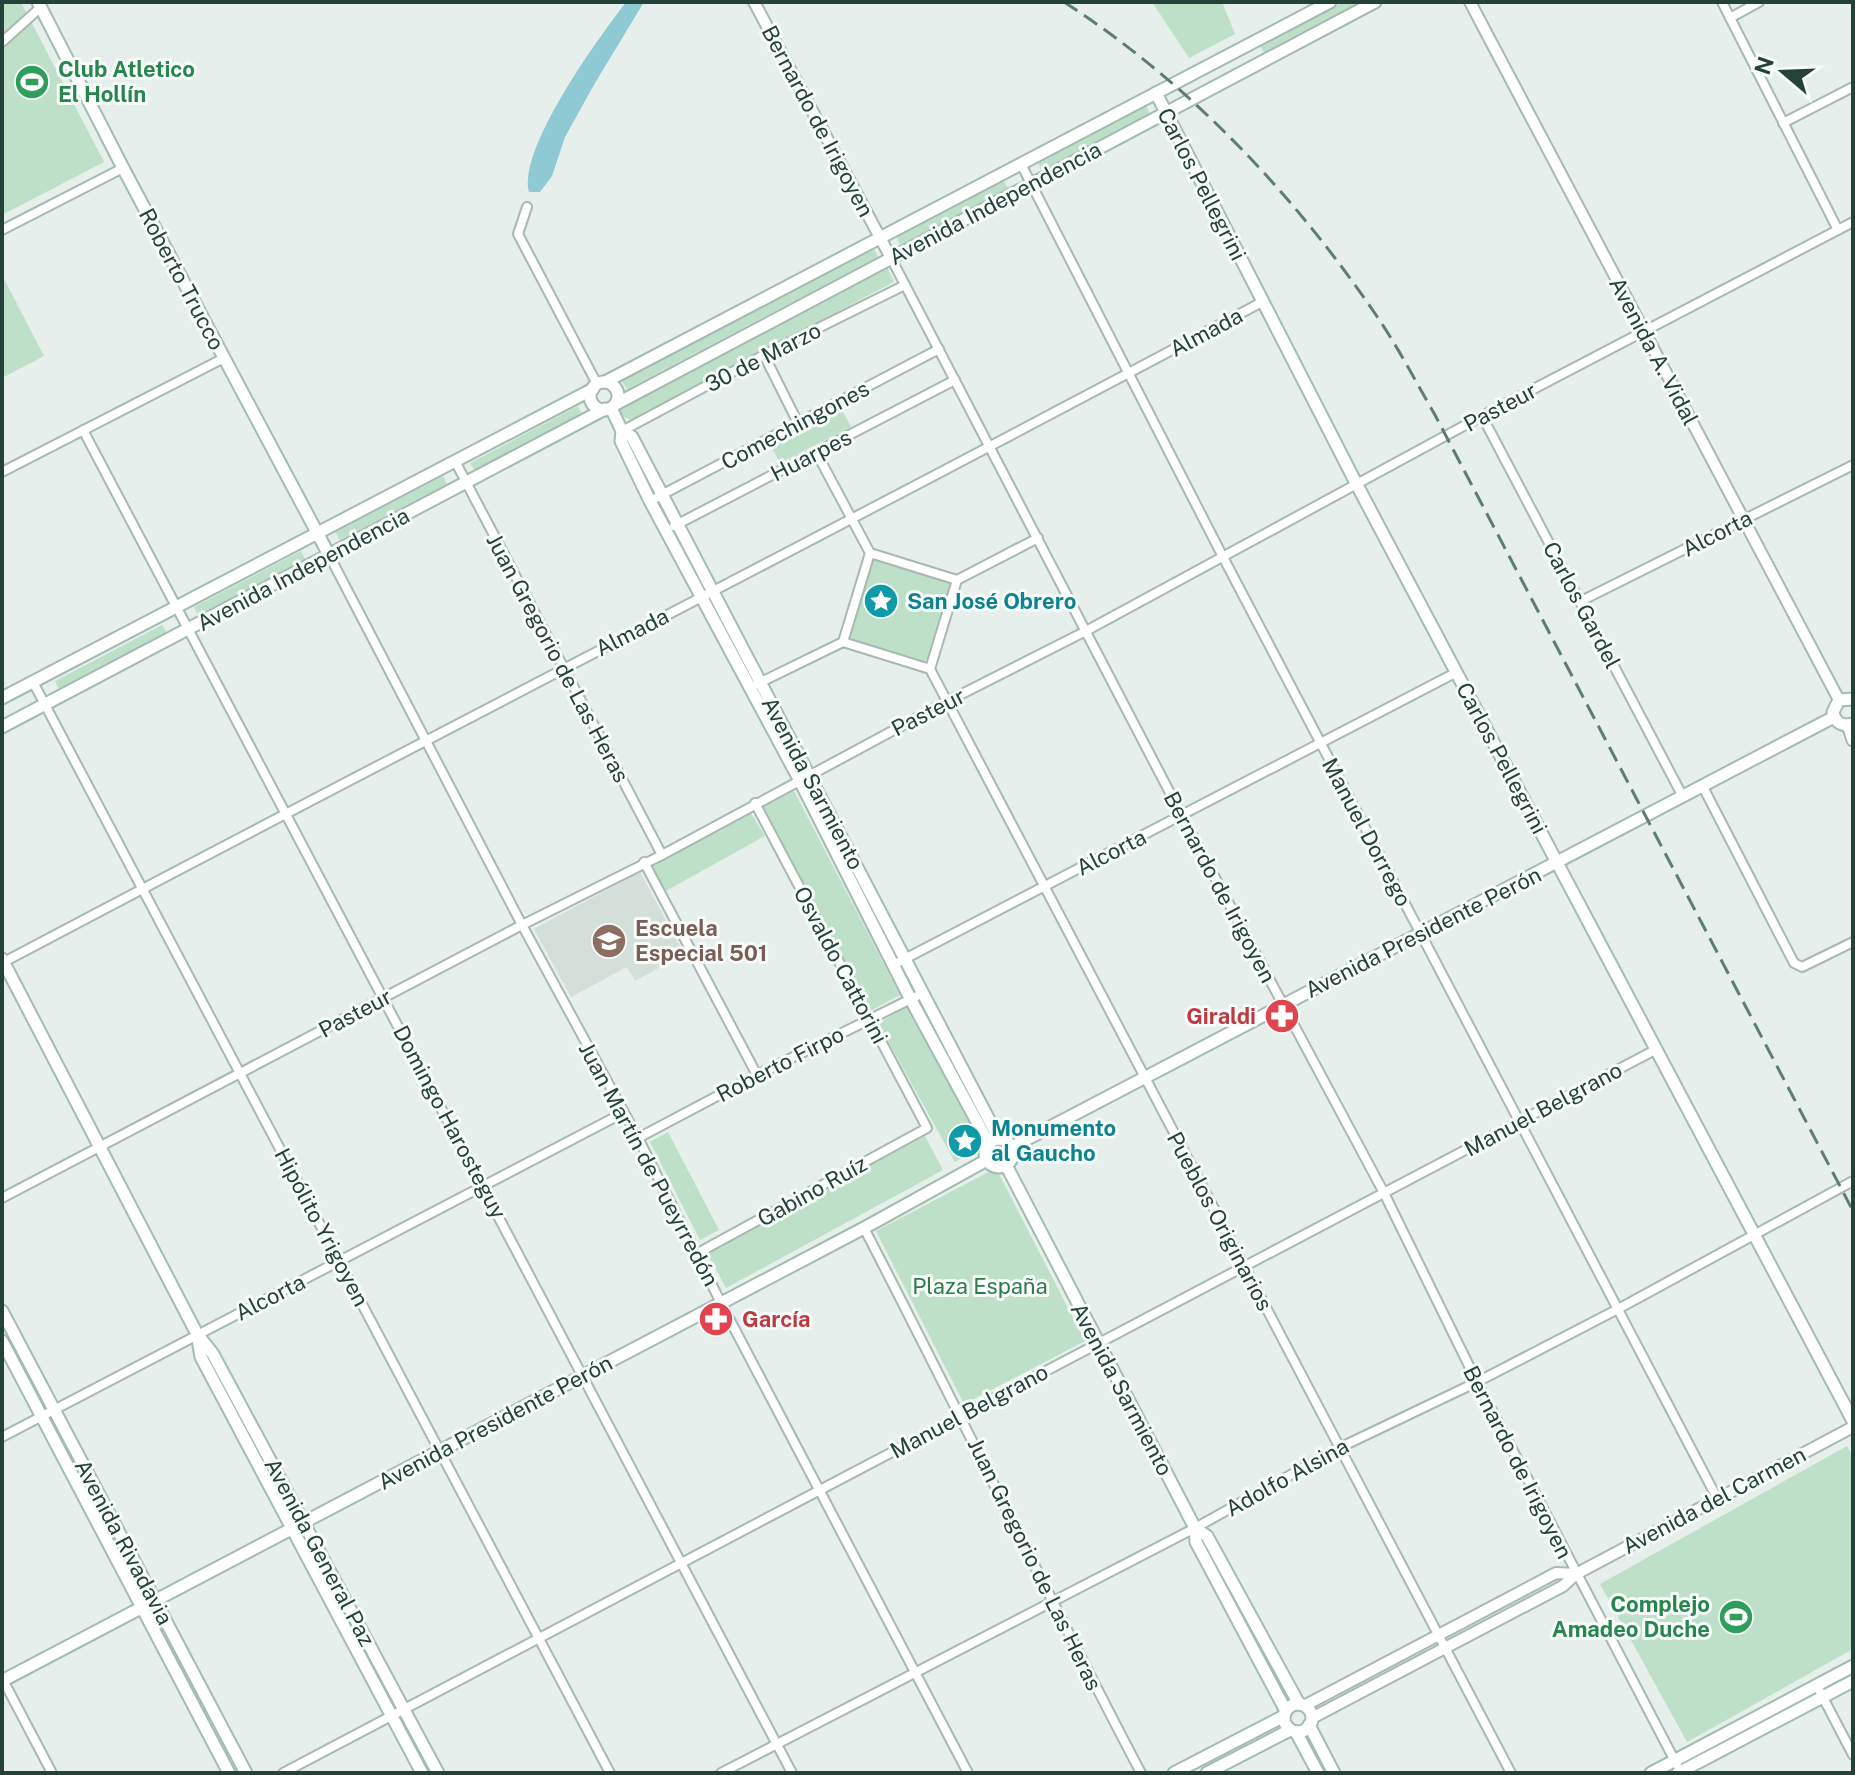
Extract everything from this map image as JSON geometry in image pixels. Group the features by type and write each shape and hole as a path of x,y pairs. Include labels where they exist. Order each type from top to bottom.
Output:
{"main road":[{"name":"Avenida Independencia","path":"2,698 1330,2"},
{"name":"Avenida Independencia","path":"2,727 1375,2"},
{"name":"Roberto Trucco","path":"40,5 329,555"},
{"name":"Carlos Pellegrini","path":"1156,93 1357,485 1853,1424"},
{"path":"598,385 614,385 618,392 610,407 593,404 591,396 598,385"},
{"name":"Avenida Sarmiento","path":"610,407 622,431 621,441 650,501 672,527"},
{"name":"Avenida Sarmiento","path":"622,431 632,437 662,495 672,527 923,993 994,1142"},
{"path":"1853,699 1839,700 1833,707 1838,723 1851,724 1853,740"},
{"name":"Avenida Presidente Perón","path":"1012,1147 1834,717"},
{"name":"Avenida Sarmiento","path":"804,777 911,1000 994,1142"},
{"name":"Avenida General Paz","path":"2,961 197,1334 201,1357 405,1709 438,1773"},
{"path":"1005,1140 1012,1147 1013,1155 1006,1165 997,1167 987,1160 985,1153 994,1142 1005,1140"},
{"name":"Avenida Presidente Perón","path":"2,1680 864,1228 987,1160"},
{"name":"Avenida Sarmiento","path":"1006,1165 1195,1528 1196,1542 1285,1714"},
{"name":"Avenida Rivadavia","path":"2,1311 246,1773"},
{"name":"Avenida Rivadavia","path":"2,1341 229,1773"},
{"name":"Avenida General Paz","path":"298,1526 422,1773"},
{"name":"Avenida Sarmiento","path":"1195,1528 1207,1536 1301,1705"},
{"path":"1679,1770 1853,1666"},
{"path":"1651,1773 1679,1770 1853,1681"},
{"path":"1174,1773 1285,1714 1290,1707 1301,1705 1309,1711 1310,1722 1334,1773"},
{"path":"1285,1714 1284,1722 1293,1731 1318,1773"},
{"path":"1207,1773 1293,1731 1304,1731 1310,1722"}],"street":[{"name":"Bernardo de Irigoyen","path":"754,2 1384,1193 1477,1382 1679,1770"},
{"name":"Avenida A. Vidal","path":"1470,2 1839,700"},
{"path":"1722,2 1838,230"},
{"path":"1730,18 1759,2"},
{"path":"2,42 40,5"},
{"path":"1783,123 1853,87"},
{"name":"Manuel Dorrego","path":"1021,164 1320,743 1717,1498"},
{"path":"2,230 123,168"},
{"path":"527,207 518,234 598,385"},
{"name":"Pasteur","path":"2,1198 522,925 662,855 804,777 1086,631 1482,416 1853,222"},
{"name":"30 de Marzo","path":"622,431 764,355 905,285"},
{"name":"Almada","path":"2,961 562,667 852,521 1262,302"},
{"name":"Comechingones","path":"650,501 939,349"},
{"path":"764,355 798,423"},
{"path":"2,472 224,358"},
{"name":"Huarpes","path":"672,527 955,380"},
{"name":"Carlos Gardel","path":"1482,416 1682,795"},
{"name":"Domingo Harosteguy","path":"83,430 792,1773"},
{"path":"816,452 870,553 957,580 1038,538"},
{"name":"Juan Gregorio de Las Heras","path":"455,461 662,855"},
{"name":"Alcorta","path":"1581,601 1853,465"},
{"path":"843,642 870,553"},
{"name":"Juan Martín de Pueyrredón","path":"329,555 522,925 638,1138 721,1303 968,1773"},
{"path":"755,685 843,642 930,669 957,580"},
{"name":"Pueblos Originarios","path":"930,669 1511,1773"},
{"name":"Alcorta","path":"893,965 1457,672"},
{"name":"Hipólito Yrigoyen","path":"33,682 610,1773"},
{"path":"1703,787 1794,963 1802,967 1853,942"},
{"name":"Osvaldo Cattorini","path":"755,803 927,1128"},
{"path":"644,862 757,1075"},
{"name":"Roberto Firpo","path":"638,1138 923,993"},
{"name":"Manuel Belgrano","path":"283,1773 1655,1050"},
{"name":"Alcorta","path":"2,1437 623,1113"},
{"name":"Gabino Ruíz","path":"696,1254 927,1128"},
{"name":"Adolfo Alsina","path":"721,1773 1195,1528 1339,1448 1477,1382 1618,1309 1853,1181"},
{"name":"Juan Gregorio de Las Heras","path":"864,1228 1141,1773"},
{"name":"Avenida del Carmen","path":"1310,1722 1563,1586 1576,1574 1853,1424"},
{"name":"Avenida del Carmen","path":"1301,1705 1556,1573 1576,1574"},
{"path":"2,1680 52,1773"},
{"path":"1817,1686 1853,1755"}],"shaded area":[{"name":"Escuela Especial 501","path":"640,872 684,954 635,981 627,967 571,997 534,929"}],"green space":[{"name":"Club Atletico El Hollín","path":"2,2 21,2 104,162 2,215"},
{"path":"1152,2 1222,2 1235,34 1189,58"},
{"path":"1343,2 1363,2 1264,53 1260,45"},
{"path":"1146,106 1150,114 1042,171 1038,163"},
{"path":"1003,180 1008,188 900,245 896,236"},
{"path":"874,249 878,257 627,389 622,381"},
{"path":"886,265 894,282 631,420 622,416 618,408"},
{"path":"2,275 44,356 2,378"},
{"path":"578,406 582,414 475,471 470,463"},
{"path":"840,406 851,427 780,463 769,442"},
{"path":"443,476 447,484 340,540 335,532"},
{"path":"301,551 305,559 198,615 194,607"},
{"path":"875,559 946,581 950,585 929,657 924,661 854,640 849,635 871,563"},
{"path":"162,625 167,633 59,689 55,681"},
{"path":"794,791 900,995 870,1011 763,807"},
{"path":"749,810 765,836 664,892 650,865"},
{"path":"909,1006 986,1144 955,1162 878,1023"},
{"path":"668,1132 719,1230 700,1240 650,1142"},
{"path":"925,1136 943,1170 726,1288 707,1253"},
{"name":"Plaza España","path":"996,1168 1085,1341 964,1404 876,1231"},
{"name":"Complejo Amadeo Duche","path":"1847,1446 1853,1457 1853,1649 1687,1742 1600,1584"}],"water":[{"path":"626,2 644,2 565,137 552,176 540,192 529,192 529,173 547,122 597,41"}],"railway":[{"path":"1064,2 1110,33 1153,68 1235,143 1310,226 1384,327 1435,415 1853,1211"}],"place":[{"name":"Club Atletico El Hollín","path":"32,82"},
{"name":"San José Obrero","path":"881,601"},
{"name":"Escuela Especial 501","path":"609,941"},
{"name":"Giraldi","path":"1282,1016"},
{"name":"Monumento al Gaucho","path":"965,1141"},
{"name":"García","path":"716,1319"},
{"name":"Complejo Amadeo Duche","path":"1736,1617"}]}
